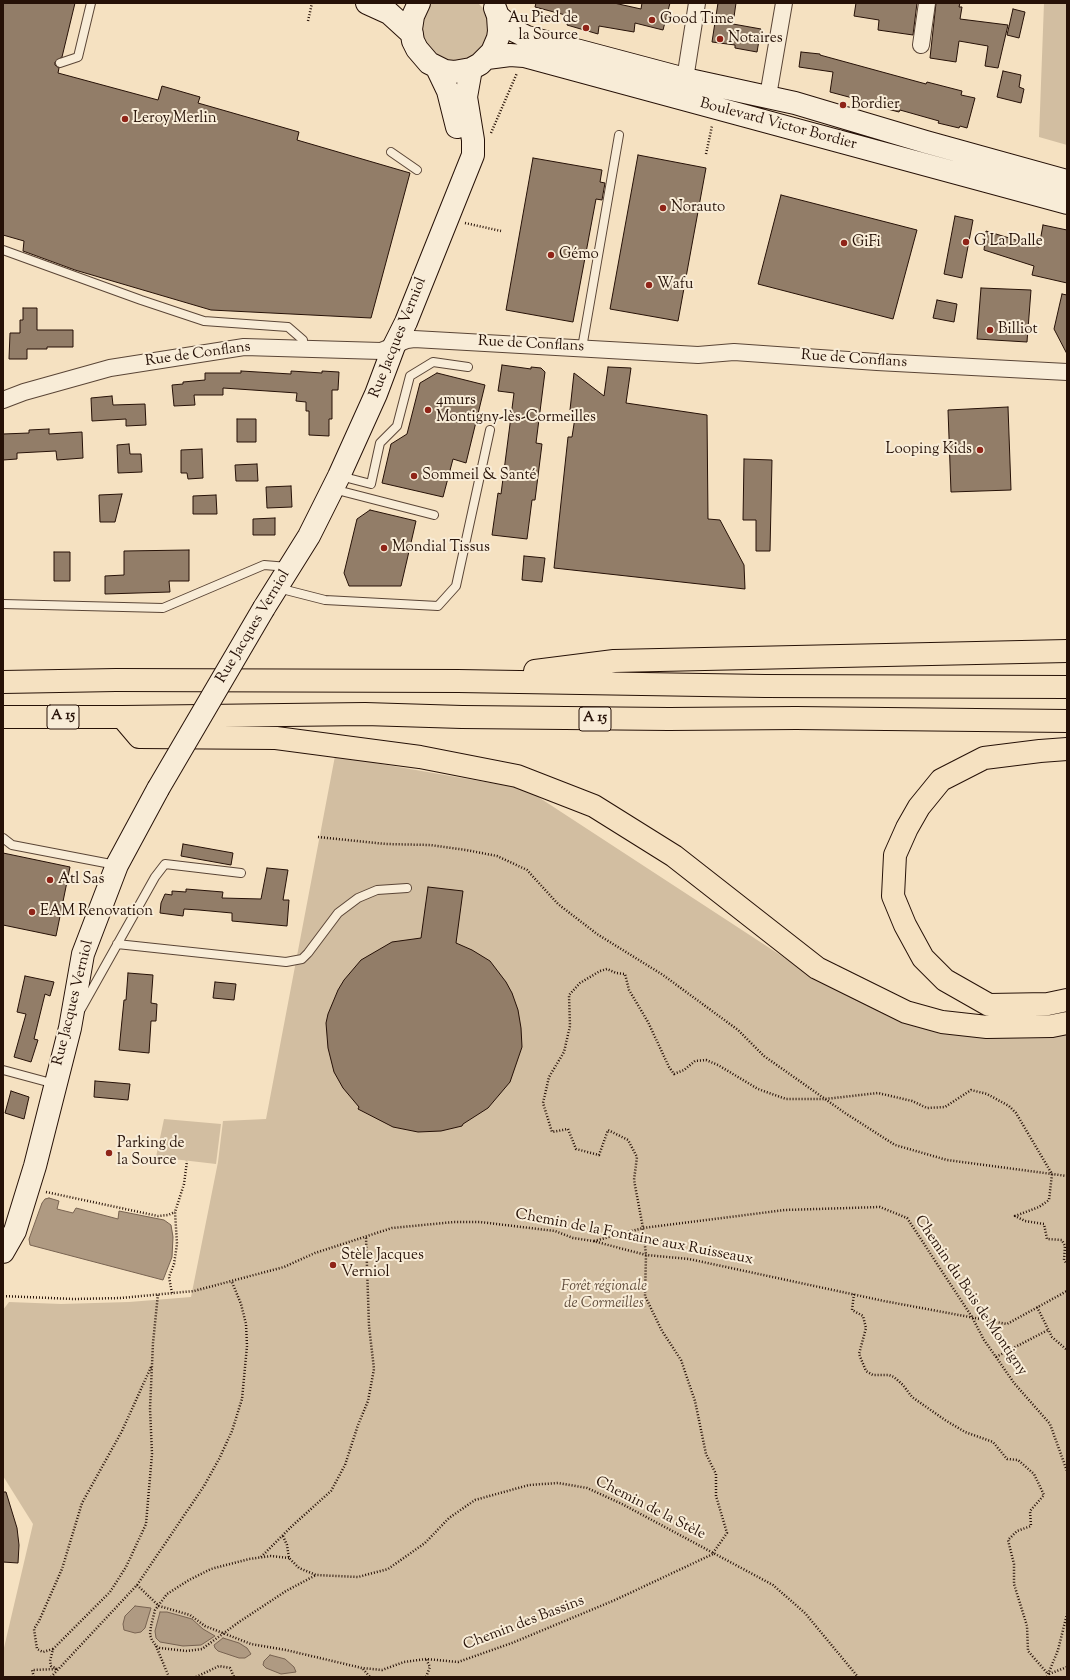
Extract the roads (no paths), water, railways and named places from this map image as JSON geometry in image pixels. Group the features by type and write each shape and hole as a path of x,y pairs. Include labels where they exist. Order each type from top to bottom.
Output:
{"highway":[{"path":"458,681 614,661 1067,651"},
{"path":"3,682 116,680 458,681 765,686 1067,687"},
{"name":"A 15","path":"3,717 365,714 669,720 796,718 1067,721"},
{"path":"122,717 139,736 276,738 420,757 517,776 594,806 674,856 817,968 906,1012 942,1022 987,1028 1052,1026 1067,1023"},
{"path":"1067,749 1040,750 984,758 941,780 919,807 907,828 895,855 893,896 905,925 923,958 945,980 989,1005 1048,1004 1067,1000"}],"main road":[{"path":"367,3 389,13 412,34"},
{"path":"420,3 413,16 412,34 417,49 422,57 437,68 444,80 451,102 465,172"},
{"name":"Boulevard Victor Bordier","path":"495,8 515,31 527,37 685,79 768,96 803,105 934,144 1067,181"},
{"name":"Rue Jacques Verniol","path":"3,1253 15,1231 35,1166 70,1028 84,954 117,865 158,789 264,608 309,536 336,483 376,394 394,346 406,322 473,155 473,140 466,97 479,63 492,52 498,38 499,23 495,8"},
{"name":"Boulevard Victor Bordier","path":"437,68 454,72 479,63 510,55 524,56 1067,203"}],"street":[{"path":"685,79 697,3"},
{"path":"768,96 784,3"},
{"path":"921,45 927,3"},
{"name":"Rue de Conflans","path":"3,400 24,392 110,368 244,347 381,352 407,340 414,339 698,355 734,352 884,363 1067,372"}],"lane":[{"path":"60,63 78,57 91,3"},
{"path":"582,348 619,135"},
{"path":"391,152 417,170"},
{"path":"3,250 204,321 288,327 303,340 304,348"},
{"path":"336,483 371,484 380,443 397,426 410,376 432,362 468,367"},
{"path":"277,587 325,600 438,606 456,586 490,430"},
{"path":"336,483 434,515"},
{"path":"3,604 163,608 264,565 291,567"},
{"path":"3,838 12,845 117,865"},
{"path":"70,1028 155,877 165,864 241,873"},
{"path":"117,944 286,962 302,959 338,913 358,898 377,890 407,888"},
{"name":"Rue Jacques Verniol","path":"3,1070 55,1084"}],"place":[{"name":"Good Time","path":"652,20"},
{"name":"Au Pied de la Source","path":"586,28"},
{"name":"Notaires","path":"720,39"},
{"name":"Bordier","path":"843,105"},
{"name":"Leroy Merlin","path":"125,119"},
{"name":"Norauto","path":"663,208"},
{"name":"G La Dalle","path":"966,242"},
{"name":"GiFi","path":"844,243"},
{"name":"Gémo","path":"551,255"},
{"name":"Wafu","path":"649,285"},
{"name":"Billiot","path":"990,330"},
{"name":"4murs Montigny-lès-Cormeilles","path":"428,410"},
{"name":"Looping Kids","path":"980,450"},
{"name":"Sommeil & Santé","path":"414,476"},
{"name":"Mondial Tissus","path":"384,548"},
{"name":"Atl Sas","path":"50,880"},
{"name":"EAM Renovation","path":"32,912"},
{"name":"Parking de la Source","path":"109,1153"},
{"name":"Stèle Jacques Verniol","path":"333,1265"}],"park label":[{"name":"Forêt régionale de Cormeilles","path":"604,1296"}]}
